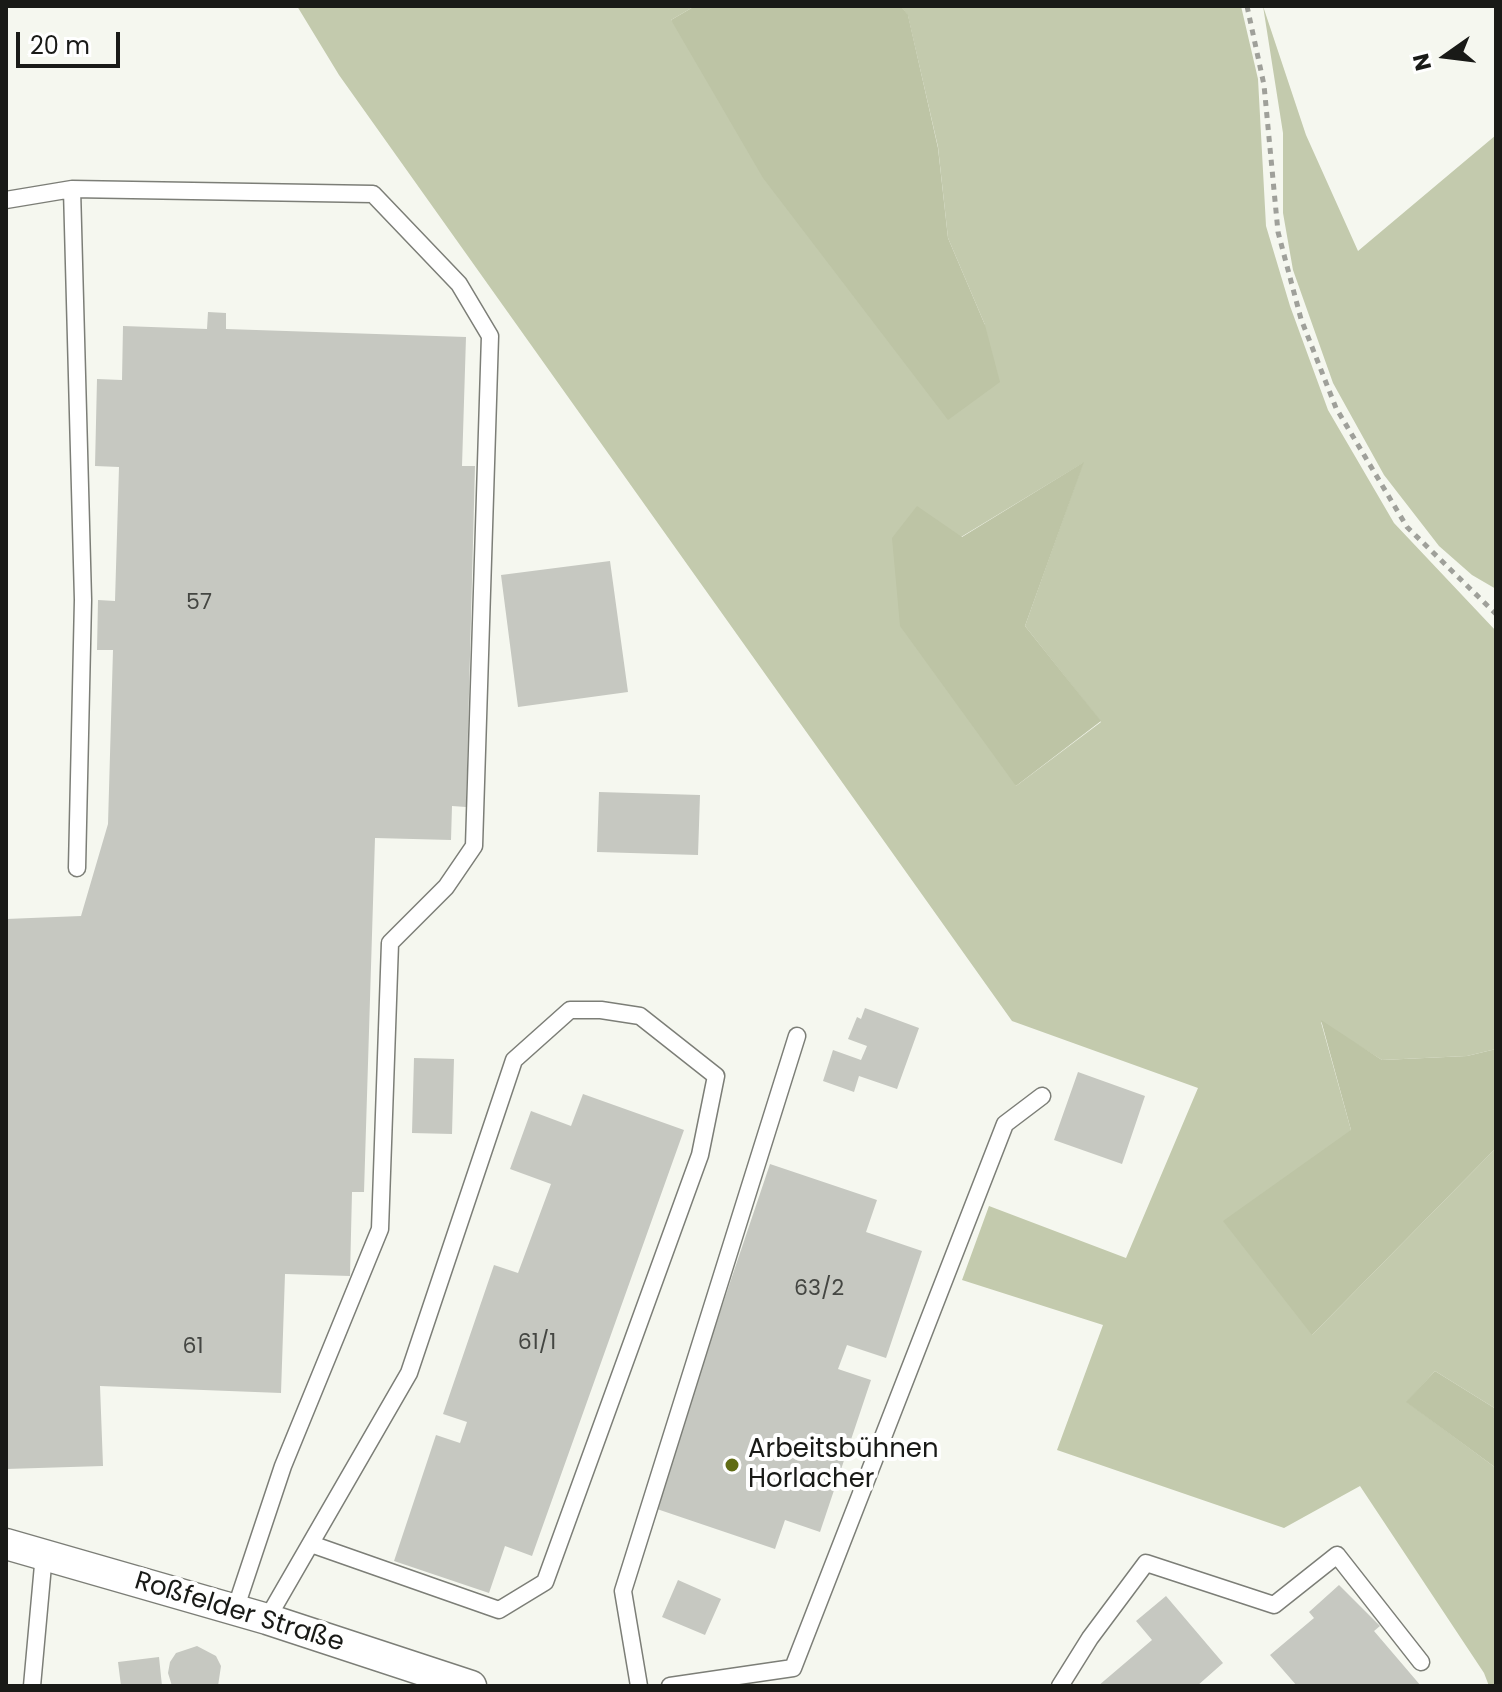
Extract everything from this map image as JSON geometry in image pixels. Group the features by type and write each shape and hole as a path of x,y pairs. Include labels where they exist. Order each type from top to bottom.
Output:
{"street":[{"name":"Roßfelder Straße","path":"6,1544 267,1619 471,1686"}],"lane":[{"path":"6,200 72,189 373,194 459,284 490,336 474,846 446,887 390,943 380,1229 283,1466 235,1610"},
{"path":"72,189 83,600 77,868"},
{"path":"267,1619 409,1373 514,1060 570,1010 640,1016 716,1076 700,1155 545,1582 499,1610 311,1544"},
{"path":"639,1686 623,1591 797,1036"},
{"path":"670,1686 793,1668 1005,1124 1042,1096"},
{"path":"32,1686 44,1554"},
{"path":"1060,1686 1090,1638 1146,1563 1274,1605 1337,1555 1421,1662"}],"path":[{"path":"1247,6 1264,85 1278,232 1301,319 1336,408 1407,527 1495,612"}],"green space":[{"path":"297,6 695,6 671,20 985,325 948,238 938,147 908,16 901,6 1241,6 1258,79 1266,226 1290,306 1328,410 1394,523 1496,631 1496,1049 1467,1056 1382,1060 1321,1022 1351,1130 1312,1335 1496,1148 1496,1409 1435,1371 1407,1402 1496,1468 1496,1686 1489,1686 1484,1673 1360,1486 1284,1528 1057,1450 1103,1325 962,1280 989,1206 1126,1258 1198,1088 1012,1021 339,75","holes":["1083,463 1025,626 1101,722 1016,786 961,537"]},
{"path":"695,6 901,6 908,15 938,148 948,238 985,325 1000,382 948,420 763,178 671,20"},
{"path":"1263,6 1306,135 1358,251 1496,135 1496,589 1472,575 1439,546 1384,475 1333,383 1293,270 1283,213 1283,133"},
{"path":"1084,462 1025,626 1101,721 1016,786 900,626 892,538 917,506 962,537"},
{"path":"1321,1020 1382,1060 1467,1056 1496,1049 1496,1148 1312,1335 1223,1221 1351,1130"},
{"path":"1435,1371 1496,1409 1496,1468 1406,1402"}],"building":[{"path":"208,312 226,313 226,329 466,337 462,466 475,466 466,807 452,806 451,840 375,838 364,1192 352,1192 350,1276 285,1274 281,1393 100,1386 103,1466 6,1469 6,919 81,916 108,824 113,650 97,650 98,600 115,601 119,467 95,466 97,379 122,380 123,326 207,329"},
{"path":"610,561 628,692 518,707 501,575"},
{"path":"599,792 700,795 698,855 597,852"},
{"path":"865,1008 919,1028 897,1089 859,1076 854,1092 823,1081 833,1050 861,1060 867,1046 848,1039 857,1017 861,1019"},
{"path":"414,1058 454,1059 452,1134 412,1133"},
{"path":"1078,1072 1145,1096 1122,1164 1054,1140"},
{"path":"583,1094 684,1130 532,1556 505,1546 489,1593 394,1561 436,1435 460,1443 467,1422 443,1414 494,1265 518,1273 551,1184 510,1169 531,1111 571,1126"},
{"path":"770,1164 877,1200 866,1232 922,1251 886,1358 847,1345 838,1369 871,1380 820,1532 785,1520 775,1549 654,1508"},
{"path":"678,1580 721,1599 705,1635 662,1617"},
{"path":"1339,1585 1380,1626 1374,1631 1421,1686 1297,1686 1270,1655 1314,1618 1309,1612"},
{"path":"1166,1596 1223,1663 1197,1686 1098,1686 1152,1640 1136,1621"},
{"path":"197,1646 216,1656 221,1666 218,1686 172,1686 168,1673 170,1662 176,1653"},
{"path":"159,1657 162,1686 121,1686 118,1662"}],"place":[{"name":"Arbeitsbühnen Horlacher","path":"732,1465"}]}
